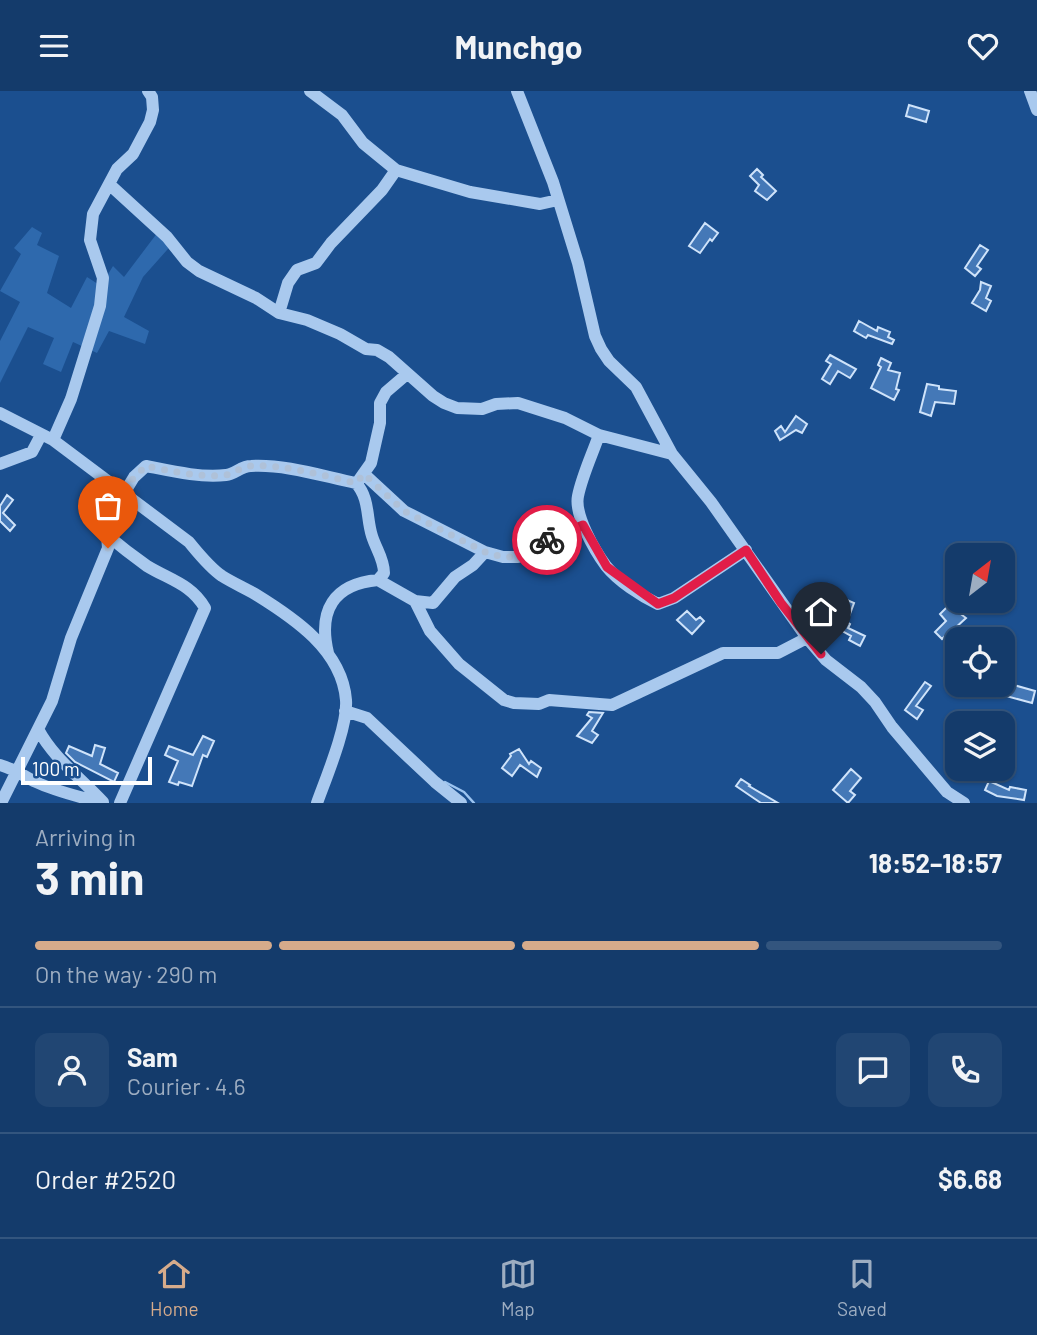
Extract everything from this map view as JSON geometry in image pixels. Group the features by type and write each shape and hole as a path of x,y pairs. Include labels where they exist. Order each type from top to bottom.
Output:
{"street":[{"path":"0,464 32,452 47,437 71,399 98,316 103,278 90,240 93,214 117,169 132,154 150,122 153,110 152,97 148,91"},
{"path":"310,91 342,115 363,143 396,170 470,192 540,204 558,200"},
{"path":"517,91 558,200 578,263 595,336 609,361 636,387 672,454 711,502 807,638 826,660 861,687 875,702 891,727 947,792 964,803"},
{"path":"1030,91 1037,110"},
{"path":"279,313 288,283 297,270 316,263 331,243 382,190 396,170"},
{"path":"109,184 167,237 187,262 199,271 256,298 279,313 307,320 366,349 389,357 433,396 457,408 482,409 496,404 518,403 565,418 599,435 672,454"},
{"path":"378,580 384,573 384,564 372,536 360,479 371,463 380,423 380,403 386,392 407,374"},
{"path":"0,413 47,437 125,494 189,542 203,560 222,576 256,594 301,626 328,653"},
{"path":"599,435 577,503 583,525 607,567 658,604 674,598 746,550"},
{"path":"1,803 52,701 71,638 108,548 109,518 134,477 146,466 173,472 215,475 229,475 240,467 291,468 360,479 404,511 485,552 503,557 518,557 547,540 583,525"},
{"path":"107,535 148,566 181,583 197,595 205,608 120,803"},
{"path":"317,803 336,751 346,700 341,677 328,653 324,636 324,620 332,604 348,586 359,581 378,580 415,601 433,603 455,576 473,565 485,552"},
{"path":"415,601 430,631 459,664 504,700 514,703 538,704 549,700 612,705 723,653 778,653 807,638"},
{"path":"345,711 367,718 461,803"},
{"path":"38,729 46,743 67,767 104,803"},
{"path":"0,765 17,770 36,782 104,803"}],"shaded area":[{"path":"32,227 42,233 37,245 59,256 47,293 71,308 87,277 101,286 113,266 124,277 161,228 175,241 143,277 124,317 149,331 145,344 109,331 97,353 73,342 61,372 43,364 54,338 28,327 0,383 0,341 20,302 0,291 21,254 14,248"}],"building":[{"path":"909,105 929,111 926,122 906,116"},
{"path":"757,169 763,175 761,177 776,191 767,200 755,191 759,185 750,176"},
{"path":"705,223 718,233 700,253 689,246"},
{"path":"980,245 988,250 977,266 981,269 975,276 965,268"},
{"path":"981,282 991,286 986,298 991,301 986,311 972,303 980,290"},
{"path":"859,321 877,331 878,327 890,332 888,337 894,340 892,344 868,335 866,338 854,331"},
{"path":"830,355 856,369 850,378 838,371 830,384 822,379 831,364 826,361"},
{"path":"881,358 891,363 888,370 900,373 896,389 899,390 894,400 871,388 881,367 878,365"},
{"path":"927,384 956,391 954,404 935,402 931,416 920,412"},
{"path":"796,416 807,424 802,433 796,430 780,440 775,431 781,426 785,432"},
{"path":"7,495 13,500 3,513 15,525 10,531 0,521 0,506"},
{"path":"840,597 854,603 847,622 850,624 848,628 865,636 860,646 849,640 851,636 833,626 840,615 834,612"},
{"path":"945,609 945,613 959,613 966,618 956,627 945,627 945,636 942,639 935,632 946,621 940,614"},
{"path":"687,611 696,620 700,617 704,621 692,634 677,620"},
{"path":"925,682 931,686 916,706 923,710 917,719 905,710"},
{"path":"1015,685 1035,691 1032,703 1010,697 1015,697"},
{"path":"589,712 603,713 592,731 598,735 592,743 577,736 592,718 587,715"},
{"path":"203,736 214,741 207,757 203,755 192,786 169,782 178,761 165,755 169,746 193,755"},
{"path":"95,745 105,748 100,764 118,773 114,782 75,762 66,753 69,746 92,756"},
{"path":"519,749 529,764 531,761 541,768 537,777 520,765 512,776 502,768 510,754"},
{"path":"851,769 861,778 850,791 855,795 848,803 833,790"},
{"path":"741,779 778,803 761,803 736,786"},
{"path":"989,781 1009,790 1010,787 1026,790 1024,800 997,796 985,790"}],"waterway":[{"path":"445,782 464,792 474,803"}],"way so far":[{"path":"108,548 109,518 134,477 146,466 173,472 215,475 229,475 240,467 291,468 356,483 364,474 404,511 485,552 503,557 518,557 547,540"}],"route":[{"path":"547,540 583,525 607,567 658,604 674,598 715,573 746,550 781,603 821,654"}]}
